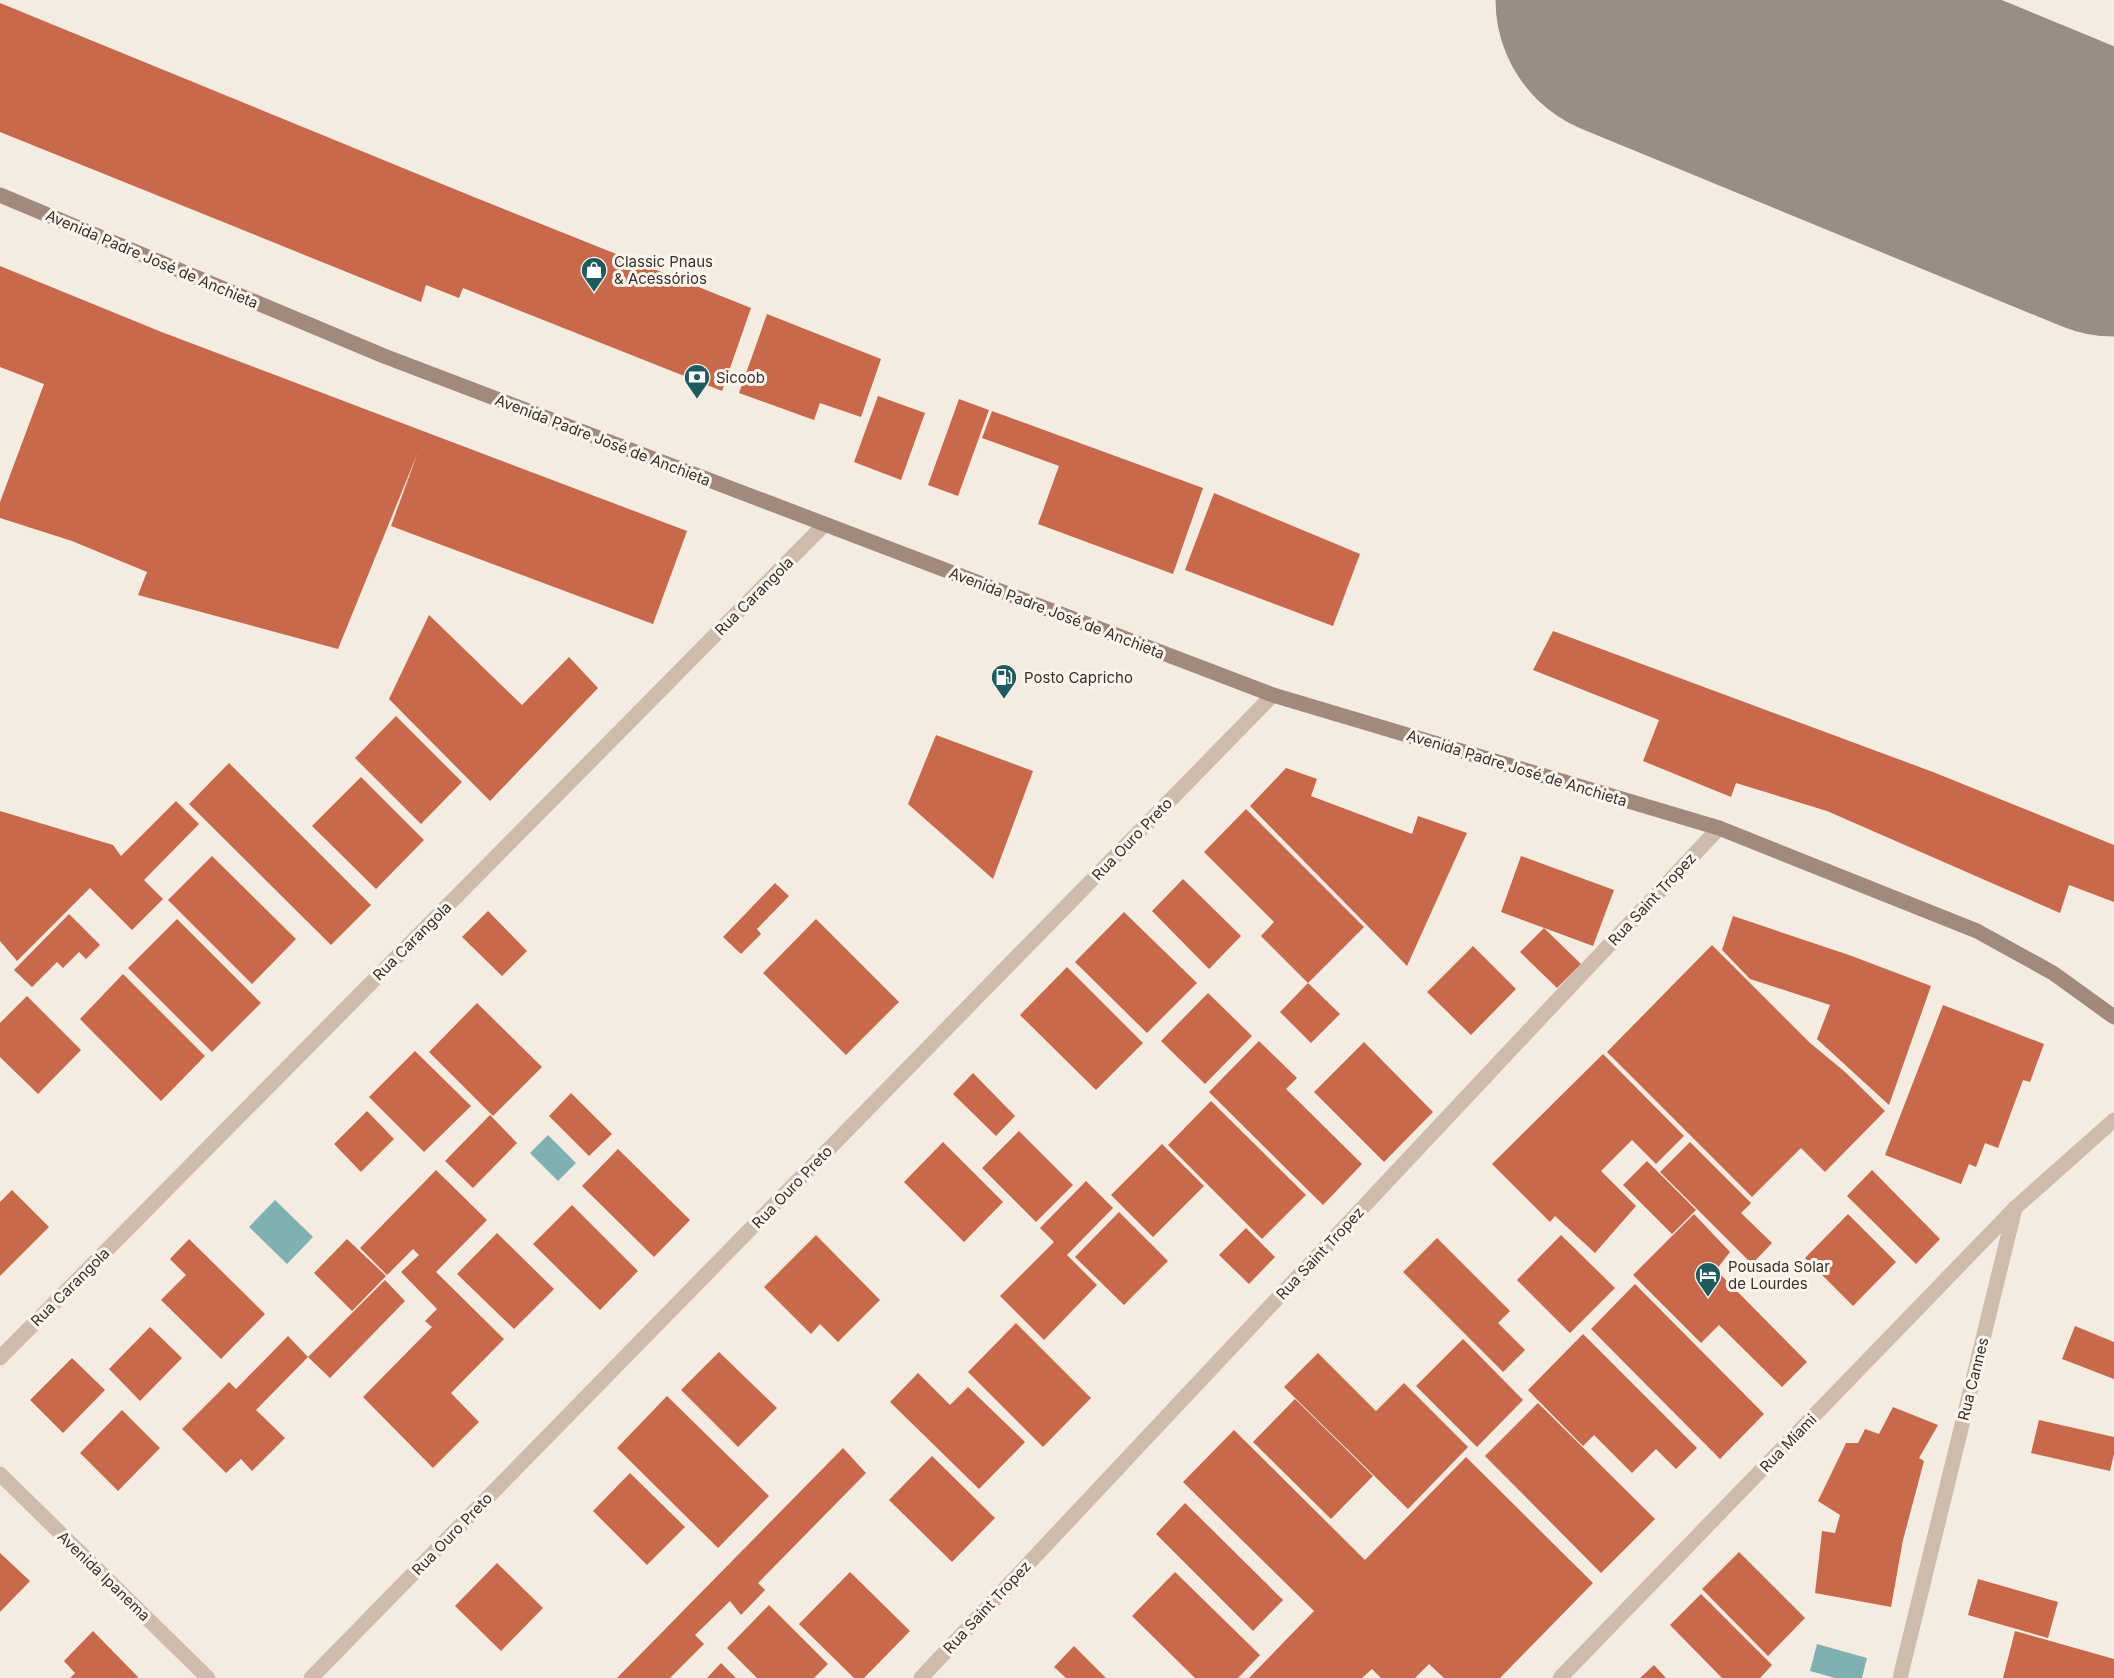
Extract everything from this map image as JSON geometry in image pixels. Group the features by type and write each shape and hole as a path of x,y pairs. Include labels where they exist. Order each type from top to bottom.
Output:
{"main road":[{"name":"Avenida Padre José de Anchieta","path":"0,195 384,356 1273,695 1719,828 1977,931 2053,973 2114,1017"}],"street":[{"name":"Rua Carangola","path":"0,1358 824,525"},
{"name":"Rua Ouro Preto","path":"311,1678 1273,695"},
{"name":"Rua Saint Tropez","path":"921,1678 1719,828"},
{"path":"2015,1208 2114,1120"},
{"name":"Rua Miami","path":"1560,1678 2015,1208"},
{"name":"Rua Cannes","path":"1900,1678 2015,1208"},
{"name":"Avenida Ipanema","path":"0,1474 208,1678"}],"water":[{"path":"548,1135 576,1163 558,1181 530,1153"},
{"path":"275,1200 313,1237 287,1264 249,1227"},
{"path":"1817,1644 1867,1658 1862,1678 1835,1678 1810,1671"}],"building":[{"path":"0,3 751,308 722,391 463,288 459,298 426,285 421,302 0,132"},
{"path":"0,266 159,331 687,531 653,624 391,526 418,452 338,649 138,595 147,572 72,541 0,518 0,502 44,384 0,367"},
{"path":"767,314 881,359 861,417 820,403 814,420 739,393"},
{"path":"878,396 925,413 901,480 854,462"},
{"path":"959,399 989,410 958,496 928,485"},
{"path":"992,411 1203,488 1173,574 1038,524 1059,466 982,438"},
{"path":"1214,493 1360,554 1333,626 1185,570"},
{"path":"429,615 522,705 569,657 598,688 490,801 389,699"},
{"path":"1553,631 1933,772 2114,845 2114,902 2069,885 2060,913 1827,811 1736,783 1731,797 1643,761 1659,720 1533,670"},
{"path":"396,716 462,782 421,824 355,758"},
{"path":"936,735 1033,771 993,879 908,804"},
{"path":"229,763 371,905 331,945 189,804"},
{"path":"1286,768 1317,779 1311,796 1412,834 1418,816 1467,833 1407,966 1250,806"},
{"path":"361,777 424,840 376,889 312,826"},
{"path":"176,801 199,824 144,880 163,899 132,930 90,888 17,961 0,941 0,811 113,845 121,856"},
{"path":"1246,809 1364,927 1308,983 1261,936 1274,922 1204,852"},
{"path":"212,856 296,939 252,984 168,900"},
{"path":"1521,856 1614,890 1593,946 1501,912"},
{"path":"1183,879 1241,936 1209,969 1152,911"},
{"path":"775,883 789,896 757,929 761,934 741,954 723,937"},
{"path":"488,911 527,951 502,976 462,937"},
{"path":"1124,912 1197,983 1147,1033 1075,962"},
{"path":"69,914 100,945 86,959 79,952 63,968 57,962 32,987 14,970"},
{"path":"1733,916 1849,955 1931,986 1889,1105 1817,1039 1830,1005 1750,979 1722,950"},
{"path":"177,919 261,1003 212,1052 128,968"},
{"path":"816,919 899,1002 846,1055 763,973"},
{"path":"1544,928 1581,964 1557,988 1520,952"},
{"path":"1712,945 1810,1043 1844,1071 1885,1111 1825,1172 1801,1148 1752,1197 1607,1052"},
{"path":"1473,946 1516,989 1471,1035 1427,992"},
{"path":"1067,967 1143,1043 1096,1090 1020,1015"},
{"path":"123,974 205,1056 161,1101 80,1019"},
{"path":"1308,983 1340,1014 1311,1043 1280,1012"},
{"path":"1208,993 1252,1036 1205,1084 1161,1041"},
{"path":"27,996 81,1050 38,1094 0,1057 0,1023"},
{"path":"477,1003 542,1067 493,1116 429,1052"},
{"path":"1943,1005 2044,1044 2030,1082 2023,1080 1998,1148 1985,1143 1976,1167 1969,1164 1961,1184 1885,1155"},
{"path":"1259,1041 1297,1078 1286,1089 1362,1164 1323,1205 1209,1092"},
{"path":"1364,1042 1433,1112 1384,1162 1314,1092"},
{"path":"415,1051 471,1106 424,1152 369,1097"},
{"path":"1603,1054 1684,1136 1656,1164 1632,1140 1601,1171 1636,1206 1595,1253 1555,1216 1550,1222 1492,1164"},
{"path":"973,1073 1015,1116 996,1136 953,1094"},
{"path":"571,1093 612,1134 589,1156 549,1116"},
{"path":"1211,1101 1306,1195 1262,1239 1168,1145"},
{"path":"367,1111 394,1139 361,1172 334,1144"},
{"path":"490,1115 517,1143 473,1188 445,1161"},
{"path":"1019,1131 1073,1185 1036,1222 982,1168"},
{"path":"943,1142 1003,1202 964,1242 904,1182"},
{"path":"1690,1142 1751,1203 1741,1213 1772,1243 1752,1264 1660,1172"},
{"path":"1162,1144 1204,1186 1153,1237 1111,1195"},
{"path":"618,1149 690,1220 654,1257 582,1186"},
{"path":"1647,1161 1696,1210 1672,1234 1623,1185"},
{"path":"436,1170 487,1220 436,1272 504,1339 451,1393 479,1422 433,1468 363,1397 432,1327 425,1321 437,1309 401,1272 419,1255 413,1249 387,1275 360,1248"},
{"path":"1872,1170 1940,1239 1916,1264 1847,1196"},
{"path":"1086,1181 1113,1208 1067,1255 1097,1285 1044,1340 1000,1296 1054,1242 1040,1228"},
{"path":"12,1190 49,1227 0,1276 0,1202"},
{"path":"572,1205 638,1271 600,1310 533,1244"},
{"path":"1119,1212 1168,1261 1124,1305 1075,1257"},
{"path":"1694,1214 1730,1252 1716,1270 1807,1362 1782,1387 1719,1325 1701,1343 1633,1275"},
{"path":"1848,1214 1896,1262 1853,1306 1805,1258"},
{"path":"1246,1228 1275,1257 1249,1284 1219,1255"},
{"path":"497,1233 554,1289 514,1329 457,1274"},
{"path":"816,1235 880,1300 838,1342 820,1324 811,1334 764,1287"},
{"path":"1561,1235 1615,1288 1570,1333 1517,1280"},
{"path":"1437,1238 1510,1311 1498,1323 1525,1350 1503,1372 1403,1272"},
{"path":"189,1239 265,1314 221,1359 161,1300 186,1275 170,1259"},
{"path":"347,1239 386,1276 352,1311 314,1273"},
{"path":"385,1280 405,1301 330,1378 308,1357"},
{"path":"1635,1284 1764,1414 1720,1459 1591,1329"},
{"path":"1016,1323 1091,1398 1043,1447 968,1372"},
{"path":"2075,1326 2114,1342 2114,1379 2062,1359"},
{"path":"150,1327 182,1358 140,1401 109,1369"},
{"path":"1583,1334 1697,1448 1676,1469 1656,1449 1632,1473 1594,1435 1583,1446 1528,1390"},
{"path":"288,1336 308,1357 256,1410 285,1438 252,1471 241,1459 226,1473 182,1429 229,1382 236,1389"},
{"path":"1463,1339 1523,1400 1477,1447 1416,1386"},
{"path":"719,1352 777,1408 738,1447 681,1390"},
{"path":"1318,1353 1376,1411 1404,1383 1468,1447 1408,1509 1284,1387"},
{"path":"72,1358 105,1390 63,1433 30,1400"},
{"path":"918,1373 950,1405 968,1387 1025,1442 979,1489 890,1402"},
{"path":"667,1396 769,1496 718,1548 617,1448"},
{"path":"1295,1399 1373,1476 1331,1519 1253,1442"},
{"path":"1538,1403 1655,1519 1601,1573 1485,1456"},
{"path":"1893,1407 1938,1425 1919,1458 1924,1461 1903,1540 1891,1607 1815,1593 1822,1531 1835,1533 1840,1515 1818,1501 1846,1443 1858,1443 1865,1429 1879,1434"},
{"path":"122,1410 160,1448 118,1491 80,1453"},
{"path":"2039,1420 2114,1437 2114,1454 2110,1471 2031,1453"},
{"path":"1234,1430 1365,1560 1466,1457 1593,1583 1500,1678 1444,1678 1429,1664 1415,1678 1381,1678 1372,1669 1362,1678 1249,1678 1314,1611 1183,1482"},
{"path":"843,1448 866,1473 758,1583 765,1590 741,1615 730,1601 695,1635 704,1644 670,1678 617,1678"},
{"path":"932,1456 995,1518 952,1562 889,1500"},
{"path":"630,1473 685,1527 647,1565 593,1511"},
{"path":"1185,1503 1283,1600 1253,1631 1156,1534"},
{"path":"1739,1552 1805,1618 1768,1656 1702,1589"},
{"path":"0,1553 30,1581 0,1612"},
{"path":"497,1563 543,1608 501,1651 455,1606"},
{"path":"850,1572 910,1631 864,1678 854,1678 799,1624"},
{"path":"1175,1572 1260,1655 1238,1678 1195,1678 1132,1616"},
{"path":"1978,1579 2058,1602 2048,1638 1968,1615"},
{"path":"1701,1594 1772,1665 1760,1678 1722,1678 1670,1625"},
{"path":"769,1605 828,1664 814,1678 757,1678 727,1648"},
{"path":"93,1631 137,1678 70,1678 75,1673 64,1661"},
{"path":"2015,1631 2114,1659 2114,1678 2003,1678"},
{"path":"1074,1646 1106,1678 1066,1678 1054,1667"},
{"path":"721,1663 736,1678 707,1678"},
{"path":"1654,1665 1666,1678 1640,1678"}],"runway":[{"path":"1635,0 2114,197"}],"place":[{"name":"Classic Pnaus & Acessórios","path":"594,293"},
{"name":"Sicoob","path":"697,400"},
{"name":"Posto Capricho","path":"1004,700"},
{"name":"Pousada Solar de Lourdes","path":"1708,1298"}]}
